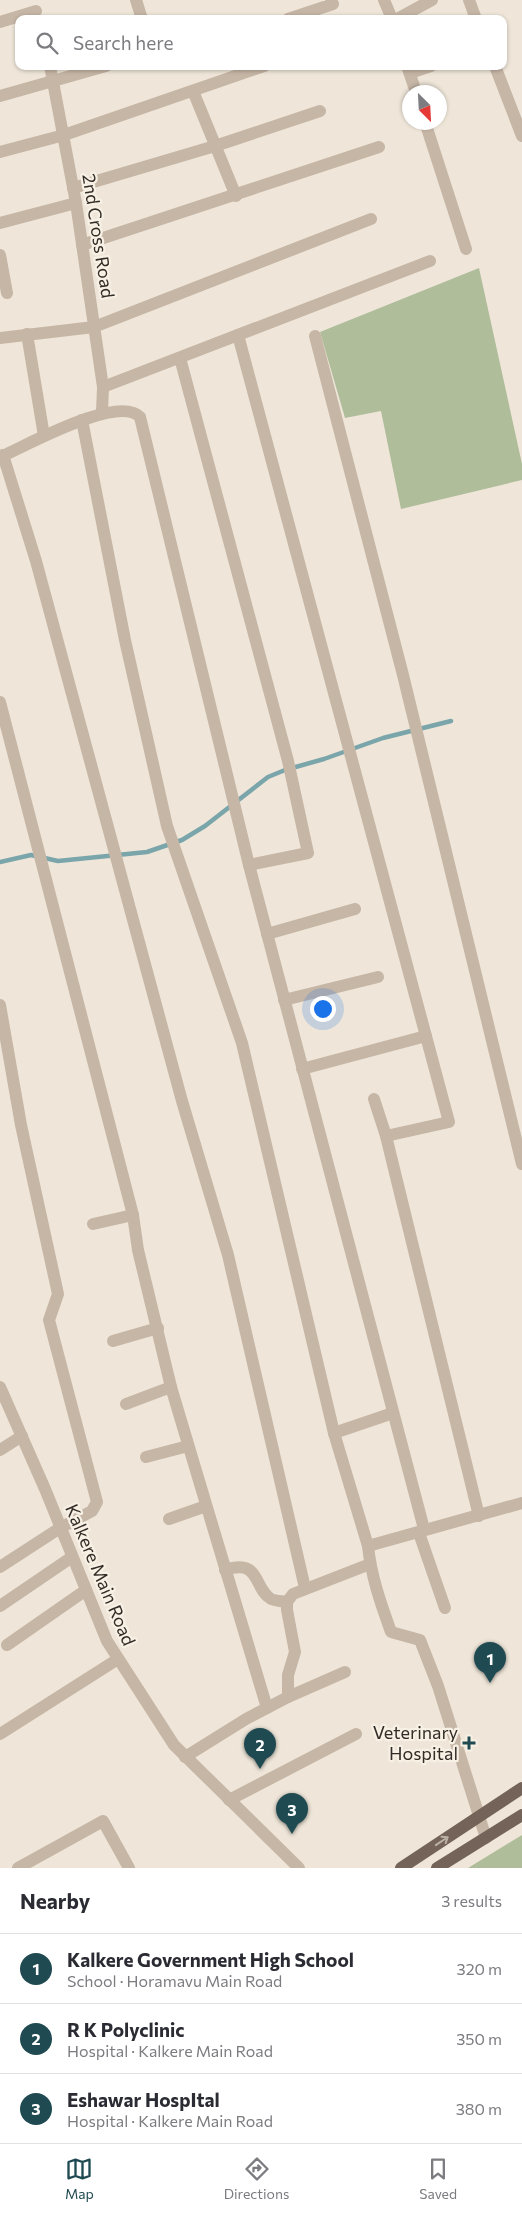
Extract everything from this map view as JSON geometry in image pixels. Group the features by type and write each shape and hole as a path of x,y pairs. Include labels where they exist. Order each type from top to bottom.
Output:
{"main road":[{"path":"401,1868 522,1788"},
{"path":"437,1868 522,1815"}],"street":[{"path":"136,0 141,15"},
{"path":"300,15 333,4 331,0"},
{"path":"384,0 390,15"},
{"path":"404,15 432,0"},
{"path":"469,0 475,15"},
{"path":"21,15 36,10"},
{"path":"0,22 15,17"},
{"name":"2nd Cross Road","path":"51,70 76,203 102,387 102,412"},
{"path":"0,96 93,70"},
{"path":"0,152 64,135 253,70"},
{"path":"408,70 413,85"},
{"path":"497,70 522,136"},
{"path":"193,91 236,196"},
{"path":"73,188 216,146 320,112"},
{"path":"428,130 466,249"},
{"path":"82,245 379,148"},
{"path":"0,223 76,203"},
{"path":"0,338 94,327 371,219"},
{"path":"0,255 7,293"},
{"path":"102,387 430,261"},
{"path":"27,334 44,436"},
{"path":"238,335 449,1122 386,1136"},
{"path":"315,336 403,675 522,1164"},
{"path":"180,358 288,761 308,853 249,865"},
{"path":"305,1588 228,1255 182,1101 36,561 1,456 102,412 132,411 140,417 142,423 249,865 393,1413 421,1531 445,1608"},
{"path":"82,420 125,640 167,826 242,1043 334,1433 368,1546 370,1564 391,1632 420,1640 438,1686 477,1817 486,1838"},
{"path":"0,702 133,1215 138,1250 171,1386 267,1708"},
{"path":"267,934 356,909"},
{"path":"284,1000 378,977"},
{"path":"0,1005 21,1125 58,1294 49,1320 97,1502 92,1511 60,1528 0,1567"},
{"path":"302,1069 426,1036"},
{"path":"374,1099 386,1136 479,1516"},
{"path":"93,1224 133,1215"},
{"path":"113,1341 158,1328"},
{"path":"126,1404 171,1386"},
{"name":"Kalkere Main Road","path":"0,1387 107,1641 118,1659 174,1745 299,1868"},
{"path":"334,1433 393,1413"},
{"path":"0,1450 22,1436"},
{"path":"146,1457 188,1446"},
{"path":"368,1546 522,1503"},
{"path":"169,1519 206,1506"},
{"path":"0,1606 72,1557"},
{"path":"288,1697 288,1675 295,1652 287,1602 293,1594 305,1588 370,1564"},
{"path":"225,1570 242,1567 250,1570 258,1578 264,1592 272,1600 287,1602"},
{"path":"7,1645 86,1590"},
{"path":"0,1734 118,1659"},
{"path":"185,1756 267,1708 345,1672"},
{"path":"229,1800 356,1734"},
{"path":"18,1868 103,1822 129,1868"}],"green space":[{"path":"479,268 522,464 522,480 401,509 381,411 345,418 320,332"},
{"path":"522,1835 522,1868 468,1868"}],"waterway":[{"path":"0,862 31,855 58,861 147,852 182,840 205,826 268,777 383,738 451,721"}],"place":[{"name":"Kalkere Government High School","path":"490,1683"},
{"name":"Veterinary Hospital","path":"469,1743"},
{"name":"R K Polyclinic","path":"260,1769"},
{"name":"Eshawar HospItal","path":"292,1834"}]}
